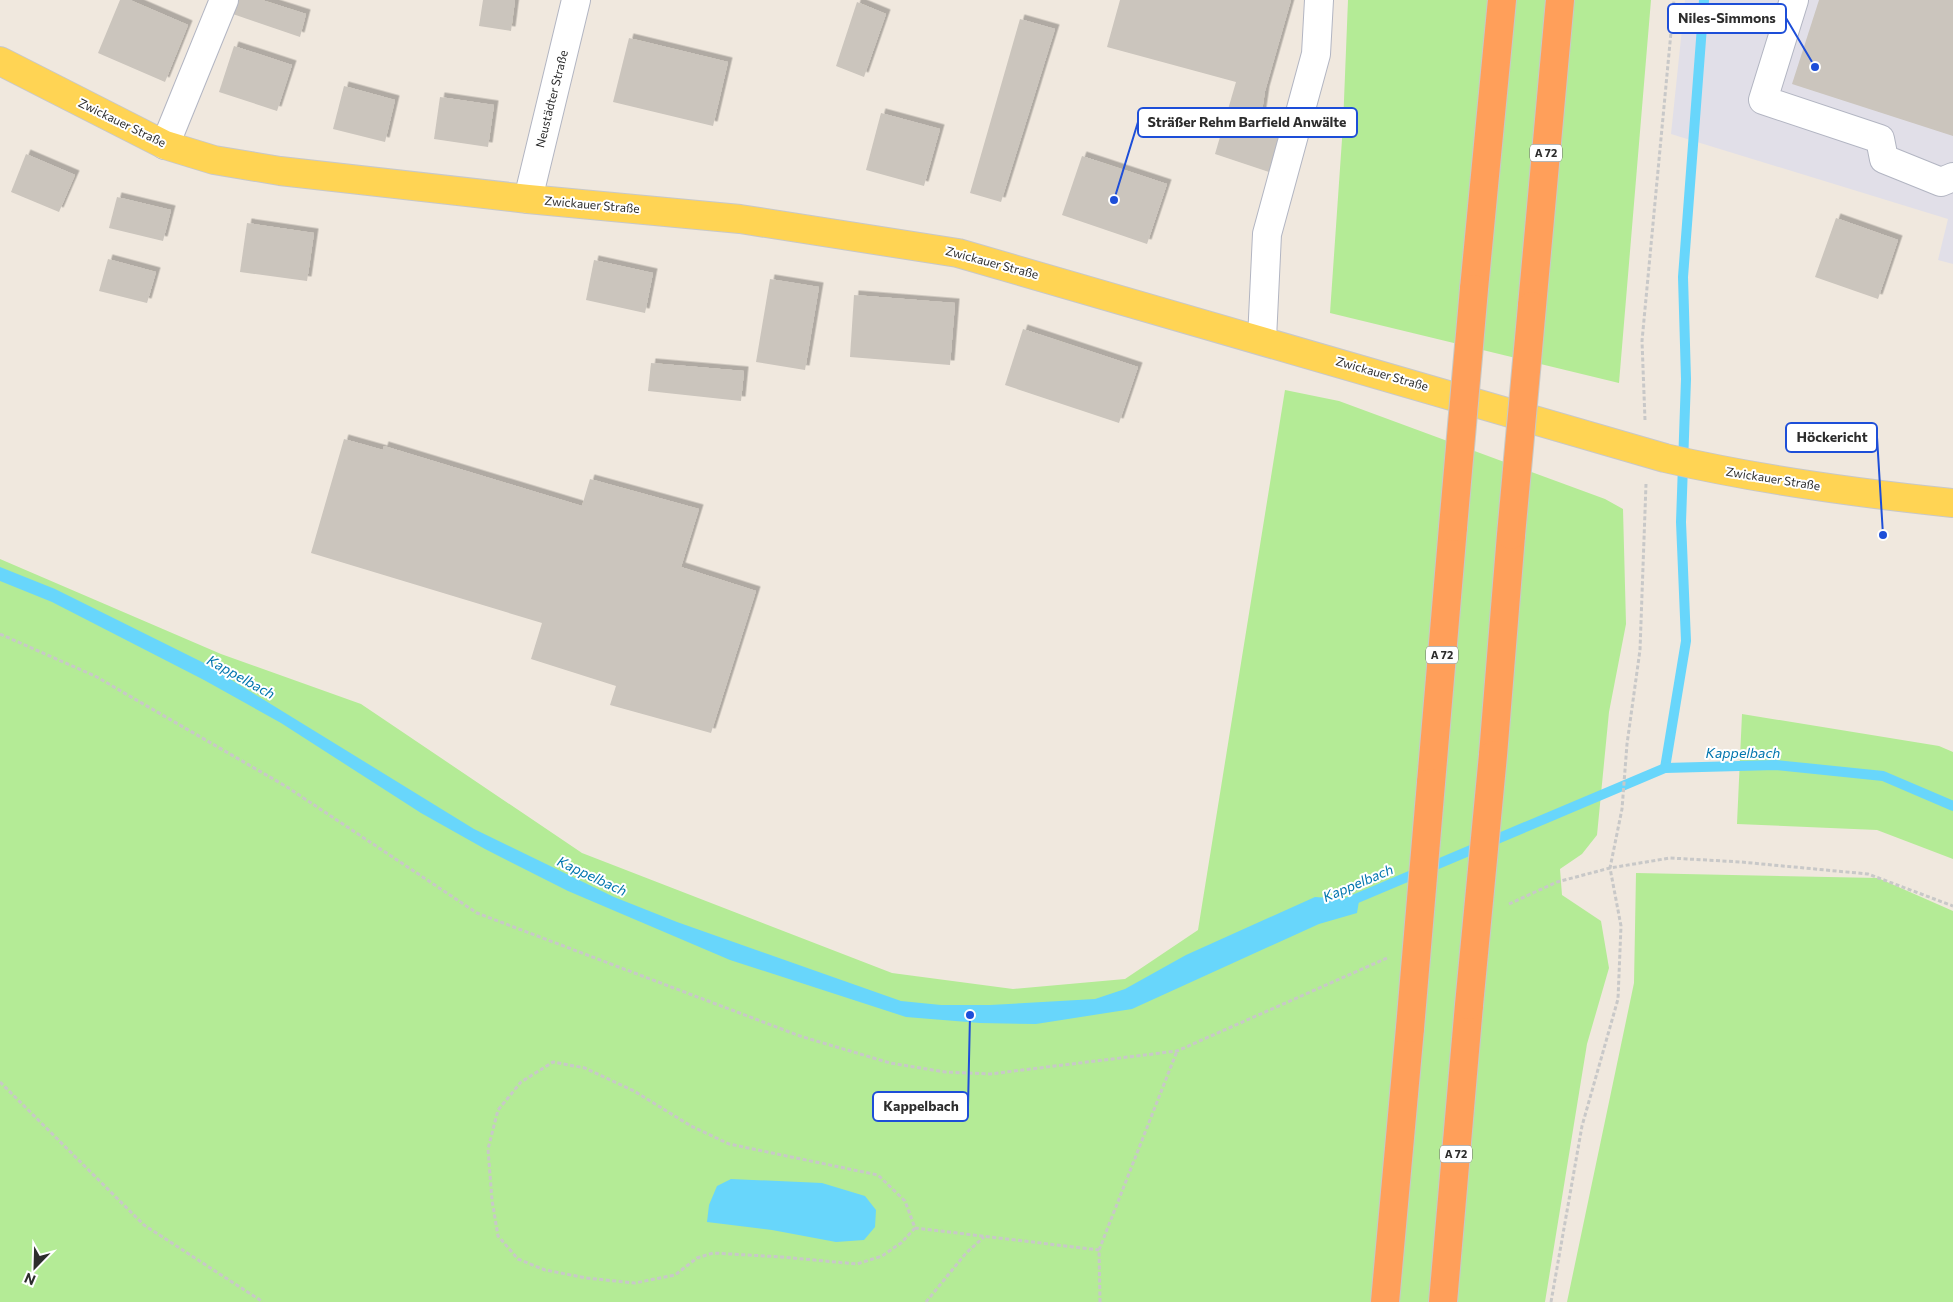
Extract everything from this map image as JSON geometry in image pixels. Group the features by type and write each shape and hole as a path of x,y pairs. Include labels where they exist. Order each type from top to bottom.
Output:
{"highway":[{"name":"A 72","path":"1386,1302 1474,289 1502,0"},
{"name":"A 72","path":"1444,1302 1468,1005 1493,755 1511,535 1560,0"}],"main road":[{"name":"Zwickauer Straße","path":"0,61 164,144 214,160 280,171 528,199 740,219 958,253 1262,339 1656,455 1716,470 1876,495 1953,503"}],"street":[{"path":"164,144 224,0"},
{"name":"Neustädter Straße","path":"528,199 576,0"},
{"path":"1262,339 1267,234 1316,54 1319,0"},
{"path":"1794,0 1764,100 1880,139 1884,159 1941,182 1953,178"}],"path":[{"path":"1551,1302 1582,1126 1618,999 1621,926 1610,868 1622,808 1627,744 1640,650 1656,455 1642,341 1674,0"},
{"path":"0,634 95,676 278,782 477,913 800,1036 890,1062 945,1072 990,1074 1177,1050 1394,954"},
{"path":"1503,906 1557,882 1610,868 1670,858 1741,862 1868,874 1953,906"},
{"path":"1100,1302 1099,1250 1177,1050"},
{"path":"553,1062 585,1068 634,1091 691,1126 728,1144 878,1175 905,1201 915,1228 901,1243 882,1256 857,1264 782,1256 713,1253 697,1258 675,1275 635,1283 545,1270 518,1259 498,1236 492,1200 488,1149 498,1110 520,1082 553,1062"},
{"path":"0,1082 144,1225 264,1302"},
{"path":"915,1228 1099,1250"},
{"path":"926,1302 966,1253 985,1237"}],"shaded area":[{"path":"1685,0 1953,0 1953,264 1938,260 1948,219 1671,134"}],"green space":[{"path":"1348,0 1651,0 1619,383 1330,313 1343,125"},
{"path":"1285,390 1339,401 1605,499 1623,509 1626,624 1609,712 1597,835 1582,854 1560,869 1562,895 1601,921 1609,968 1587,1044 1545,1302 0,1302 0,559 221,654 361,704 582,853 892,973 1013,989 1125,979 1198,930"},
{"path":"1742,714 1939,746 1953,752 1953,859 1877,830 1737,824"},
{"path":"1636,873 1878,878 1953,911 1953,1302 1567,1302 1634,983"}],"water":[{"path":"0,567 55,589 204,663 474,829 614,897 677,922 901,1001 941,1005 990,1005 1095,999 1125,989 1186,955 1315,897 1345,899 1360,895 1357,913 1319,924 1132,1009 1036,1024 980,1023 906,1017 730,960 568,891 485,849 421,813 281,723 204,680 52,602 0,581"},
{"path":"731,1179 822,1183 865,1196 876,1210 875,1227 864,1240 836,1242 772,1230 707,1222 709,1205 717,1186"}],"building":[{"path":"120,0 130,0 188,25 165,82 98,53"},
{"path":"235,0 262,0 306,14 300,37 230,13"},
{"path":"483,0 515,0 511,31 479,26"},
{"path":"1120,0 1291,0 1265,91 1261,118 1283,125 1269,172 1215,154 1236,82 1107,47"},
{"path":"1819,0 1953,0 1953,136 1792,84"},
{"path":"857,2 886,14 864,77 836,66"},
{"path":"1020,19 1055,29 1001,202 970,193"},
{"path":"629,38 728,62 713,126 613,102"},
{"path":"234,46 292,65 277,111 219,92"},
{"path":"344,86 395,100 385,142 333,129"},
{"path":"440,97 494,105 488,147 434,139"},
{"path":"881,113 940,129 924,186 866,170"},
{"path":"26,154 75,175 59,212 11,192"},
{"path":"1082,156 1167,184 1147,244 1062,215"},
{"path":"117,197 171,210 163,241 109,228"},
{"path":"1836,218 1898,240 1878,299 1815,277"},
{"path":"247,223 314,233 307,281 240,272"},
{"path":"108,259 156,272 147,303 99,291"},
{"path":"594,260 653,273 645,313 586,300"},
{"path":"770,279 819,287 805,370 756,362"},
{"path":"854,295 955,303 950,365 850,357"},
{"path":"1023,329 1138,367 1119,423 1005,385"},
{"path":"651,363 744,371 741,401 648,391"},
{"path":"344,439 383,450 384,446 582,506 590,479 699,509 681,567 756,591 711,733 610,705 616,686 531,659 542,623 311,553"}],"waterway":[{"path":"1665,768 1686,641 1681,522 1686,379 1683,277 1704,0"},
{"name":"Kappelbach","path":"1348,902 1665,768 1776,765 1883,776 1953,806"}],"place":[{"name":"Niles-Simmons","path":"1815,67"},
{"name":"Sträßer Rehm Barfield Anwälte","path":"1114,200"},
{"name":"Höckericht","path":"1883,535"},
{"name":"Kappelbach","path":"970,1015"}]}
